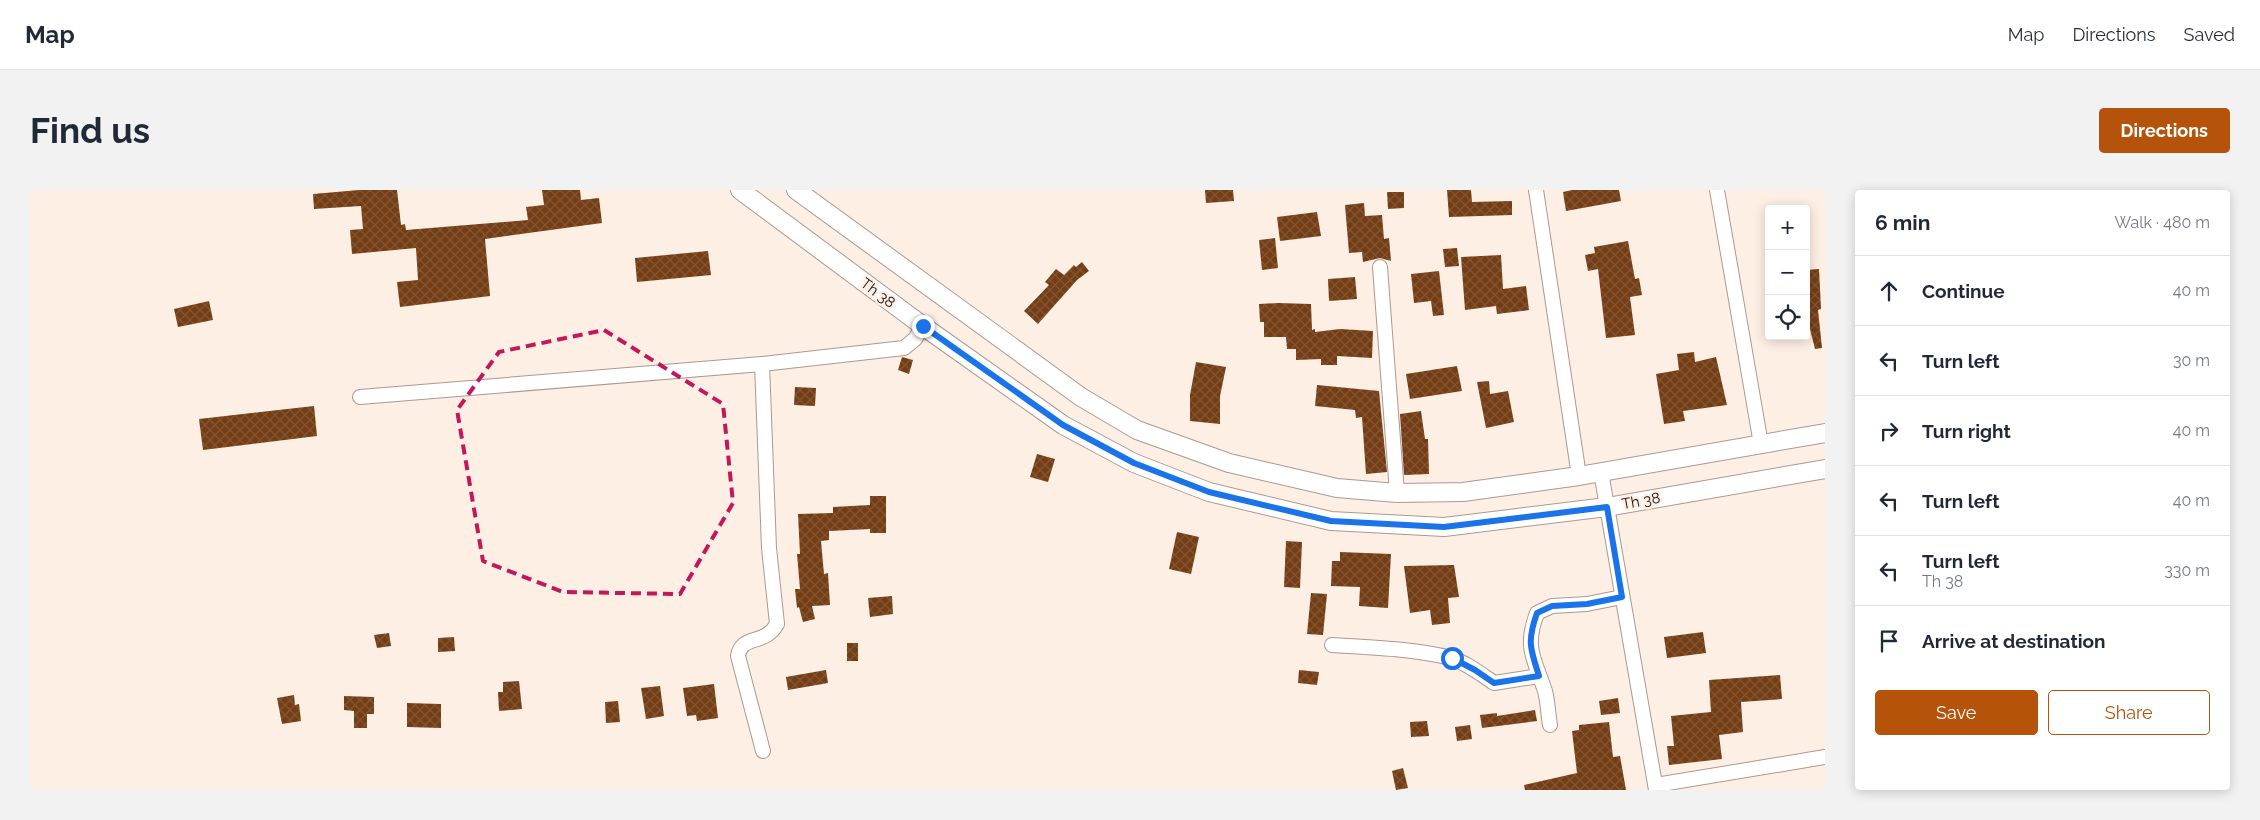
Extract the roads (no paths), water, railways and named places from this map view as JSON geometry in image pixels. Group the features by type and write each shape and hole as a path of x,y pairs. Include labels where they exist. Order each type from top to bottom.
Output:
{"street":[{"name":"Th 38","path":"740,190 923,326 1063,425 1134,463 1209,492 1331,521 1444,527 1607,507 1825,469"},
{"path":"796,190 1081,397 1137,430 1229,463 1337,488 1397,493 1463,492 1580,476 1825,433"},
{"path":"1536,190 1580,476"},
{"path":"1717,190 1761,444"},
{"path":"1380,267 1397,493"},
{"path":"360,397 762,364 904,348 915,339 923,326"},
{"path":"762,364 769,548 777,624 772,633 763,638 744,643 739,648 738,656 763,751"},
{"path":"1601,472 1656,788 1825,757"},
{"path":"1550,725 1545,692 1532,654 1530,633 1537,613 1552,606 1587,604 1622,597"},
{"path":"1332,645 1380,648 1452,658 1494,683 1539,676"}]}
